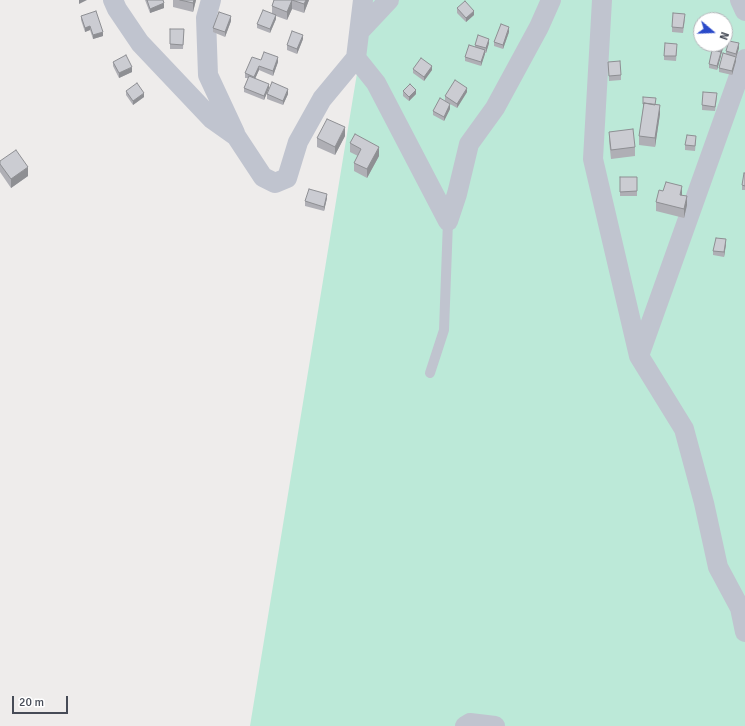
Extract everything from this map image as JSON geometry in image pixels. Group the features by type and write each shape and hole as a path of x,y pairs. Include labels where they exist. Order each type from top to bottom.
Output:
{"street":[{"path":"113,0 117,9 140,43 212,119 236,136"},
{"path":"211,0 206,18 208,75 236,136 263,177 274,183 288,178 298,142 322,99 356,58 363,0"},
{"path":"359,32 388,0"},
{"path":"448,221 457,194 469,144 495,108 552,0"},
{"path":"602,0 593,159 639,356 684,429 704,504 718,567 740,608 745,632"},
{"path":"740,0 745,11"},
{"path":"356,58 376,83 448,221"},
{"path":"639,356 745,59"},
{"path":"465,726 470,723 495,726"}],"lane":[{"path":"430,373 444,330 448,221"}],"green space":[{"path":"369,0 745,0 745,726 250,726"}],"building":[{"path":"147,0 163,0 164,3 150,9"},
{"path":"180,0 194,0 193,3"},
{"path":"274,0 292,0 287,12 272,6"},
{"path":"292,0 306,0 304,4"},
{"path":"465,1 474,11 466,18 457,8"},
{"path":"263,10 276,15 270,29 257,24"},
{"path":"96,11 103,32 93,35 90,26 85,28 81,16"},
{"path":"219,12 231,16 225,32 213,28"},
{"path":"673,13 685,14 683,28 672,27"},
{"path":"501,24 509,27 503,45 494,42"},
{"path":"170,29 184,29 183,45 170,44"},
{"path":"292,31 303,35 297,49 287,45"},
{"path":"478,35 489,39 486,48 475,45"},
{"path":"733,42 739,43 736,54 729,52 733,52"},
{"path":"665,43 677,44 676,56 664,56"},
{"path":"469,45 485,50 481,62 465,57"},
{"path":"264,52 278,57 273,71 259,66 254,77 245,73 252,57 261,60"},
{"path":"712,52 721,52 717,66 709,64"},
{"path":"723,53 736,57 732,71 719,68"},
{"path":"126,55 132,67 119,73 113,62"},
{"path":"421,58 432,66 424,77 413,69"},
{"path":"620,61 621,75 609,76 608,62"},
{"path":"249,76 269,84 264,96 244,88"},
{"path":"455,80 467,88 457,104 445,96"},
{"path":"272,82 288,89 283,101 267,94"},
{"path":"137,83 144,93 133,101 126,91"},
{"path":"410,84 416,90 409,97 403,91"},
{"path":"703,92 717,93 715,107 702,105"},
{"path":"643,97 656,98 655,105 643,104"},
{"path":"440,98 450,104 444,117 433,111"},
{"path":"644,103 660,105 655,138 639,136"},
{"path":"327,119 345,127 335,147 317,138"},
{"path":"633,129 635,147 611,150 609,132"},
{"path":"355,134 379,147 367,169 354,163 361,149 350,143"},
{"path":"687,135 696,136 695,146 685,145"},
{"path":"16,150 28,167 11,179 0,164 0,161"},
{"path":"745,173 745,186 742,185"},
{"path":"620,177 637,177 637,191 620,192"},
{"path":"666,182 682,186 680,195 687,196 684,209 656,202 659,190 663,191"},
{"path":"309,189 327,194 324,207 305,201"},
{"path":"716,238 726,239 724,252 713,251"}]}
